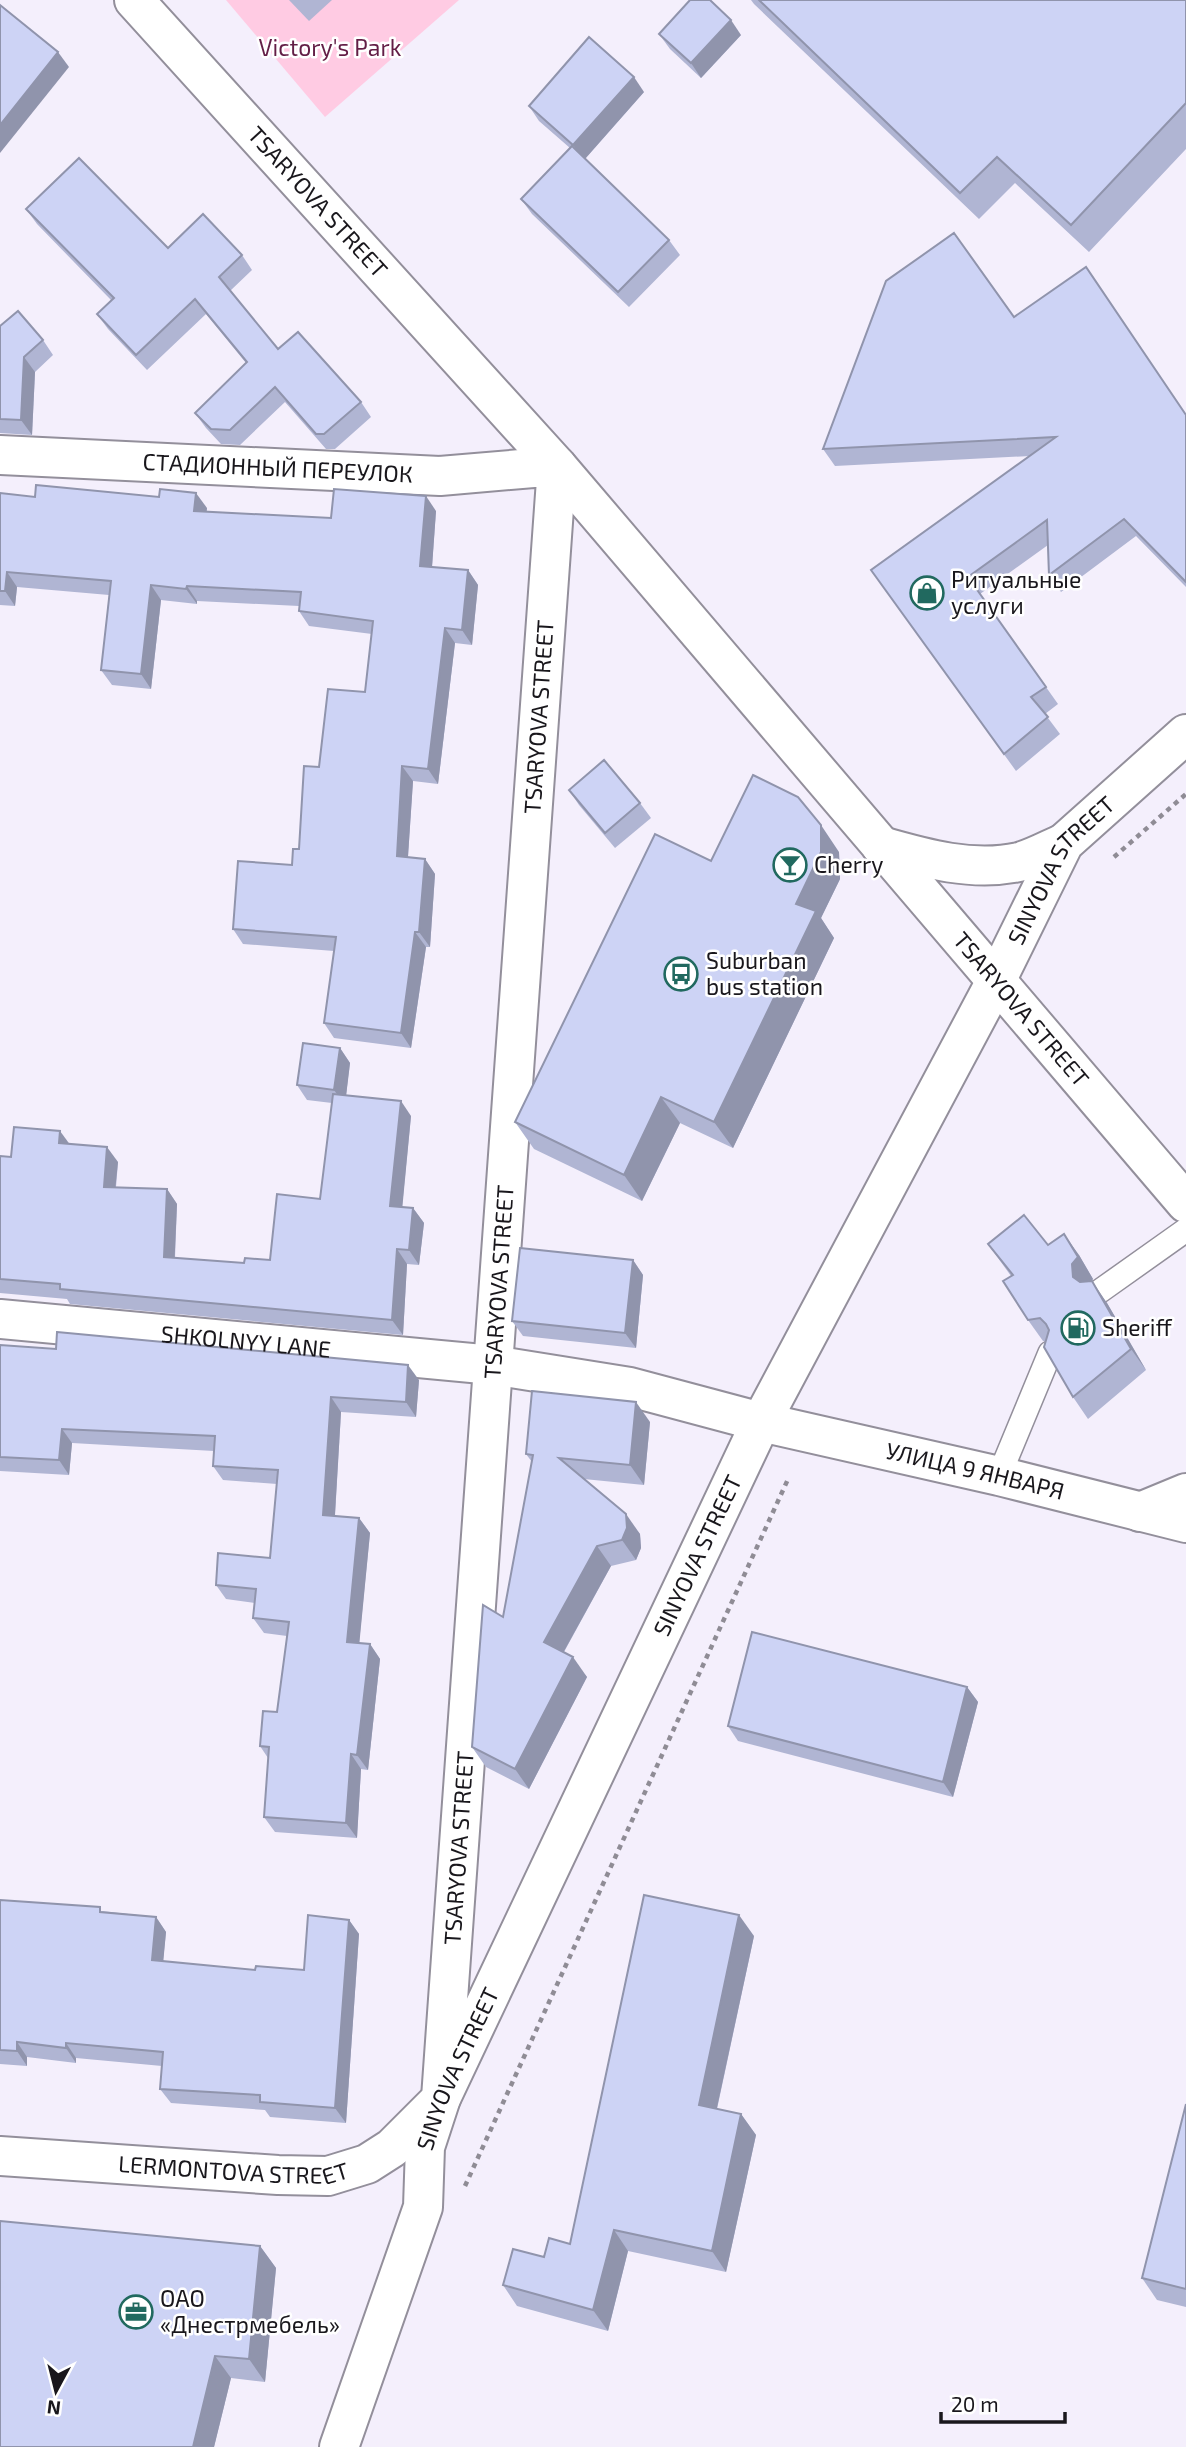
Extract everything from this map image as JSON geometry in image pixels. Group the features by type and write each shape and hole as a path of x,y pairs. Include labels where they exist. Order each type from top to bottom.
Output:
{"street":[{"name":"TSARYOVA STREET","path":"134,0 557,466 996,981 1180,1184"},
{"name":"СТАДИОННЫЙ ПЕРЕУЛОК","path":"0,455 440,477 557,466"},
{"name":"TSARYOVA STREET","path":"441,2098 557,466"},
{"name":"SINYOVA STREET","path":"339,2447 423,2207 425,2147 441,2098 761,1422 996,981 1064,842 1186,734"},
{"path":"881,846 930,860 975,866 1020,861 1064,842"},
{"name":"SHKOLNYY LANE","path":"0,1319 493,1365 630,1387 761,1422"},
{"name":"УЛИЦА 9 ЯНВАРЯ","path":"761,1422 999,1476 1186,1523"},
{"path":"1140,1512 1186,1493"},
{"name":"LERMONTOVA STREET","path":"0,2156 328,2176 367,2164 393,2148 441,2098"}],"lane":[{"path":"1100,1291 1186,1230"},
{"path":"999,1476 1050,1353"}],"path":[{"path":"1107,864 1186,794"},
{"path":"465,2188 789,1477"}],"green space":[{"name":"Victory's Park","path":"226,0 459,0 325,117"}],"building":[{"path":"690,0 710,0 731,20 691,63 659,34"},
{"path":"759,0 1186,0 1186,103 1071,225 997,157 960,193"},
{"path":"0,5 58,52 0,125"},
{"path":"589,37 634,77 573,145 529,106"},
{"path":"572,146 669,240 618,292 521,199"},
{"path":"79,158 168,248 203,214 242,255 219,277 278,349 298,332 361,402 324,434 316,434 275,387 230,430 211,429 195,413 247,362 195,299 136,355 97,314 114,298 26,209"},
{"path":"954,233 1014,317 1086,267 1186,415 1186,582 1124,519 1049,575 1047,520 968,577 1046,687 1031,697 1048,717 1004,754 871,570 1056,437 823,449 886,281"},
{"path":"18,311 43,340 24,357 21,420 0,419 0,326"},
{"path":"36,485 159,497 160,489 196,493 194,511 331,518 334,489 426,496 420,566 468,570 462,630 445,628 428,769 402,766 397,856 425,859 419,932 415,932 401,1033 324,1023 336,937 233,929 238,861 292,865 293,849 299,849 304,766 319,767 328,689 365,692 373,621 299,611 301,592 187,586 186,589 151,585 141,674 101,670 111,581 7,572 5,591 0,591 0,493 35,497"},
{"path":"604,760 640,803 605,833 569,790"},
{"path":"753,775 798,797 821,825 821,852 796,904 816,911 714,1122 661,1097 624,1175 515,1122 655,834 711,861"},
{"path":"303,1043 340,1048 334,1090 297,1085"},
{"path":"333,1094 401,1101 390,1206 413,1208 409,1250 397,1249 392,1320 60,1289 60,1284 0,1279 0,1156 11,1157 14,1127 60,1131 59,1143 107,1147 104,1187 167,1189 164,1257 244,1263 245,1258 270,1260 277,1194 320,1199"},
{"name":"Sheriff","path":"1024,1215 1048,1245 1064,1234 1078,1257 1072,1264 1073,1277 1080,1282 1092,1281 1131,1349 1073,1397 1044,1347 1049,1330 1046,1324 1040,1318 1028,1320 1003,1281 1013,1275 988,1244"},
{"path":"520,1248 633,1260 625,1333 512,1321"},
{"path":"57,1332 408,1365 406,1402 331,1397 323,1515 359,1518 347,1642 370,1644 357,1755 351,1754 346,1823 264,1817 269,1747 260,1746 263,1711 277,1712 289,1622 253,1618 256,1589 216,1585 218,1553 270,1558 278,1470 213,1466 215,1436 62,1429 59,1460 0,1457 0,1345 56,1349"},
{"path":"532,1391 636,1402 630,1465 559,1458 626,1514 627,1528 622,1540 597,1546 544,1642 573,1657 515,1769 472,1747 483,1605 503,1617 533,1455 526,1454"},
{"path":"752,1632 967,1687 943,1782 728,1726"},
{"path":"644,1895 739,1915 699,2105 741,2114 712,2251 614,2230 593,2310 503,2285 513,2249 544,2257 549,2238 570,2244"},
{"path":"0,1900 100,1907 100,1912 156,1917 152,1960 255,1970 256,1966 304,1970 308,1915 349,1920 335,2108 260,2102 260,2095 160,2089 163,2052 66,2043 66,2048 17,2042 17,2051 0,2050"},
{"path":"1186,2104 1186,2289 1142,2278"},
{"path":"0,2221 260,2246 249,2359 215,2356 193,2447 0,2447"}],"place":[{"name":"Ритуальные услуги","path":"927,593"},
{"name":"Cherry","path":"790,865"},
{"name":"Suburban bus station","path":"681,974"},
{"name":"Sheriff","path":"1078,1328"},
{"name":"ОАО «Днестрмебель»","path":"136,2312"}]}
